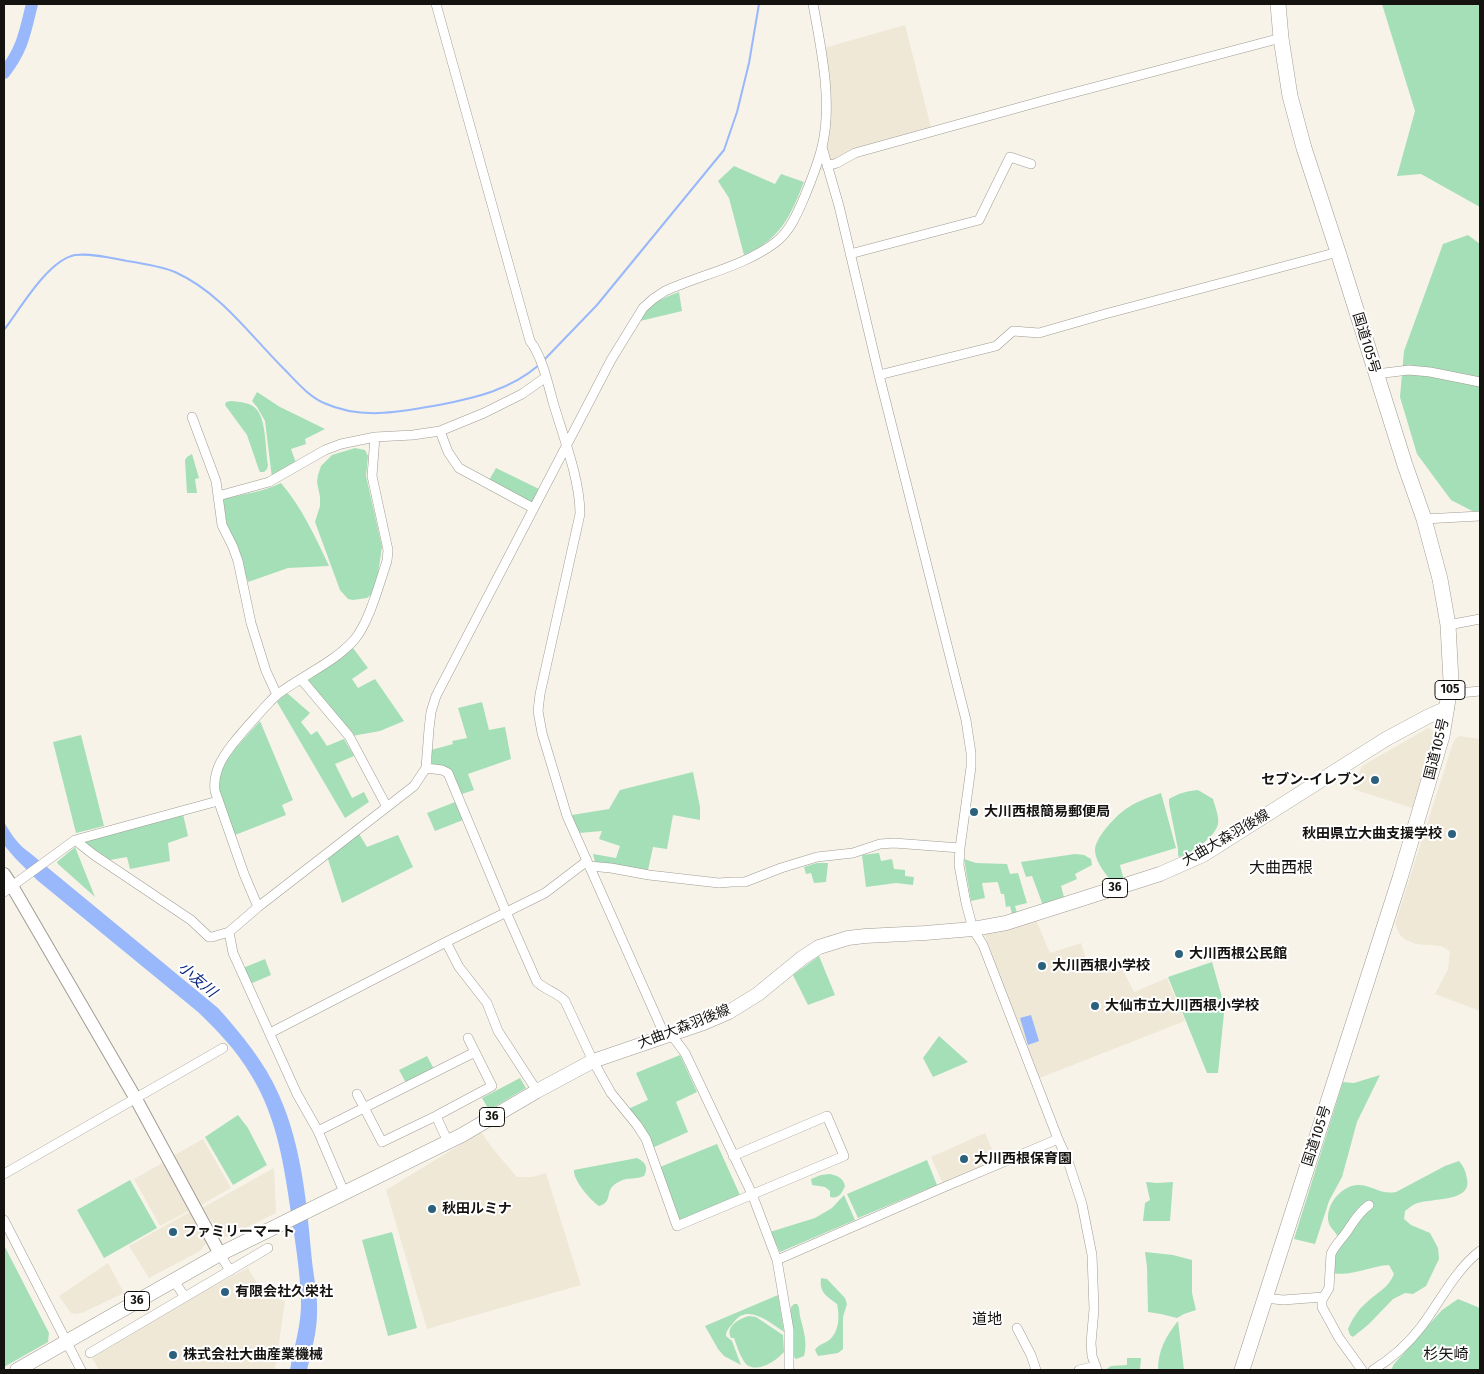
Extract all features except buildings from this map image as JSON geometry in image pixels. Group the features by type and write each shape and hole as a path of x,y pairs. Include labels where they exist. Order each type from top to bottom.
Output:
{"highway":[{"name":"国道105号","path":"1242,1370 1400,878 1442,736 1451,681 1448,624 1440,579 1424,519 1304,148 1290,96 1278,4"}],"main road":[{"name":"大曲大森羽後線","path":"17,1370 220,1254 462,1135 536,1090 592,1061 730,1012 758,994 818,947 832,942 865,936 973,929 1006,923 1160,874 1203,854 1386,739 1427,716 1448,701"}],"street":[{"path":"436,4 530,341 535,347 546,377 577,488 580,514 540,694 538,711 542,733 567,816 588,864 668,1035 685,1053 752,1194 777,1260 789,1330 789,1370"},
{"path":"75,840 94,856 191,920 212,938 229,932 258,907 414,786 426,768 429,729 436,696 611,360 643,308 665,291 747,259 776,242 796,216 811,181 822,146 826,118 825,86 812,4"},
{"path":"827,166 883,145 1282,38"},
{"path":"822,146 966,720 972,767 959,865 966,903 973,929 982,945 1058,1140 1068,1161 1082,1204 1092,1255 1094,1309 1091,1343 1092,1356 1096,1368 1079,1370"},
{"path":"850,254 979,220 1010,157 1031,164"},
{"path":"878,375 996,346 1013,331 1039,333 1338,252"},
{"path":"1376,374 1409,370 1430,372 1480,382"},
{"path":"218,496 269,482 331,447 375,437 413,435 440,431 507,402 546,377"},
{"path":"192,417 216,481 222,525 238,561 251,623 266,671 277,695"},
{"path":"440,431 448,452 458,468 533,508"},
{"path":"258,907 218,801 214,782 218,767 251,722 277,695 347,648 365,623 387,561 388,550 372,476 375,437"},
{"path":"1424,519 1480,516"},
{"path":"1448,624 1480,620"},
{"path":"301,679 349,736 387,806"},
{"path":"1448,701 1480,691"},
{"path":"426,768 442,770 448,773 537,982 542,988 560,996 565,1001 592,1061 611,1093 646,1139 677,1226 844,1156 827,1116 733,1156"},
{"path":"13,886 75,840 218,801"},
{"path":"270,1033 545,893 588,864 649,875 719,883 745,882 817,856 853,853 880,844 894,843 960,848"},
{"path":"4,874 13,886 136,1099 230,1270"},
{"path":"229,932 233,953 298,1094 318,1131 344,1192"},
{"path":"446,942 459,967 487,1004 498,1031 536,1090"},
{"path":"357,1094 382,1142 436,1116 492,1086 468,1038"},
{"path":"4,1174 223,1048"},
{"path":"318,1131 475,1052"},
{"path":"436,1116 448,1142"},
{"path":"777,1260 1058,1140"},
{"path":"1362,1370 1322,1307 1322,1300 1329,1288 1332,1250 1357,1216 1368,1205"},
{"path":"4,1220 61,1345 81,1370"},
{"path":"90,1353 268,1248"},
{"path":"1373,1370 1408,1343 1457,1276 1480,1251"},
{"path":"174,1280 185,1297"},
{"path":"1265,1298 1283,1300 1323,1297"},
{"path":"1017,1328 1032,1355 1036,1370"}],"shaded area":[{"path":"905,25 933,135 857,157 833,170 821,170 829,126 824,48"},
{"path":"1428,728 1435,734 1435,746 1412,808 1353,789 1362,766"},
{"name":"秋田県立大曲支援学校","path":"1459,736 1480,739 1480,1011 1435,994 1448,969 1450,951 1441,946 1416,944 1406,940 1400,935 1395,924 1453,743"},
{"name":"大仙市立大川西根小学校","path":"1036,920 1050,953 1081,943 1089,969 1116,957 1134,992 1167,978 1185,1021 1037,1079 984,933"},
{"path":"481,1132 517,1177 532,1177 546,1173 581,1285 427,1329 386,1190"},
{"name":"大川西根保育園","path":"985,1133 997,1161 943,1184 931,1157"},
{"path":"203,1139 231,1188 201,1205 173,1156"},
{"path":"164,1162 190,1210 160,1226 134,1179"},
{"path":"274,1168 276,1213 230,1236 223,1237 202,1208"},
{"path":"191,1211 207,1240 205,1245 200,1251 149,1278 129,1246"},
{"path":"108,1263 124,1293 82,1313 71,1313 59,1296"},
{"path":"248,1268 261,1290 285,1301 275,1370 99,1370 92,1358 213,1286"}],"green space":[{"path":"1382,4 1480,4 1480,207 1421,174 1397,176 1415,111"},
{"path":"734,166 775,184 781,174 804,182 790,214 780,229 765,243 744,255 729,198 718,181"},
{"path":"1468,235 1480,244 1480,515 1451,500 1417,454 1400,397 1404,351 1443,244"},
{"path":"679,292 682,311 640,321 651,306"},
{"path":"257,392 280,407 325,429 305,439 306,444 291,449 296,463 272,478 265,421 252,401"},
{"path":"231,401 252,405 258,411 265,434 268,465 264,472 259,470 247,435 225,405 226,402"},
{"path":"355,448 365,450 368,456 366,476 382,547 377,580 372,594 367,598 353,600 348,599 340,590 315,522 320,506 317,482 321,466 332,455"},
{"path":"192,454 199,478 195,479 197,493 187,493 185,460"},
{"path":"496,468 539,489 532,503 488,482"},
{"path":"281,483 302,512 329,566 288,568 248,582 227,526 223,499 260,491"},
{"path":"353,648 368,668 352,679 358,688 375,679 404,721 380,731 352,736 305,681"},
{"path":"287,693 310,713 301,722 311,735 317,731 327,746 344,739 354,756 335,764 352,798 364,792 369,802 345,818 277,702"},
{"path":"482,702 489,730 505,727 511,759 468,774 474,790 459,795 450,771 432,765 431,750 453,744 452,741 467,738 458,708"},
{"path":"260,721 293,800 282,805 286,815 235,835 219,792 218,778 233,752"},
{"path":"81,735 104,826 76,833 53,742"},
{"path":"693,772 700,807 700,820 673,815 667,849 653,847 648,870 595,862 593,854 616,858 620,846 599,839 602,831 579,833 572,815 609,809 620,790"},
{"path":"1198,790 1213,799 1218,824 1206,841 1189,853 1179,857 1169,799 1176,795"},
{"path":"1161,793 1176,848 1120,865 1124,881 1114,885 1097,860 1095,851 1098,839 1113,820 1124,810"},
{"path":"455,802 463,820 435,831 427,813"},
{"path":"183,814 188,836 168,843 170,861 130,869 127,857 110,860 81,840"},
{"path":"358,832 367,847 398,835 413,867 342,903 327,856"},
{"path":"75,847 95,897 57,862"},
{"path":"879,853 881,861 892,859 894,869 905,870 905,876 914,877 913,885 896,883 866,887 862,855"},
{"path":"1075,854 1084,855 1091,859 1092,865 1075,874 1077,879 1061,886 1065,901 1044,908 1032,876 1026,877 1021,862"},
{"path":"964,859 976,863 1007,864 1010,874 1018,873 1027,903 1015,906 1017,913 1012,914 1010,906 1006,907 1004,894 1001,894 997,882 982,883 985,898 971,901"},
{"path":"817,863 828,863 826,882 814,883 811,873 806,874 804,867"},
{"path":"819,956 835,995 808,1005 793,975"},
{"path":"265,959 271,975 250,984 243,968"},
{"path":"1212,962 1223,1001 1224,1013 1218,1073 1207,1073 1168,977"},
{"path":"939,1036 968,1062 933,1077 923,1058"},
{"path":"680,1055 697,1092 676,1102 688,1132 652,1148 628,1109 648,1100 636,1073"},
{"path":"427,1056 434,1069 406,1083 399,1070"},
{"path":"1380,1075 1357,1122 1342,1177 1329,1201 1315,1244 1294,1239 1343,1082 1354,1083"},
{"path":"520,1078 526,1088 489,1110 482,1098"},
{"path":"238,1115 248,1128 267,1165 233,1185 205,1137"},
{"path":"717,1144 740,1195 679,1221 660,1167"},
{"path":"637,1158 645,1165 644,1176 626,1179 614,1185 606,1202 599,1206 583,1190 574,1174 574,1170"},
{"path":"927,1160 937,1185 858,1218 847,1194"},
{"path":"1459,1161 1465,1170 1467,1179 1467,1186 1464,1192 1450,1198 1425,1201 1411,1206 1405,1211 1404,1219 1411,1225 1430,1233 1438,1248 1439,1259 1426,1286 1413,1294 1405,1293 1393,1299 1369,1324 1353,1337 1348,1329 1355,1315 1370,1299 1386,1287 1394,1274 1389,1265 1346,1274 1332,1273 1337,1235 1330,1226 1328,1213 1334,1200 1344,1189 1357,1185 1390,1193 1396,1192 1445,1166"},
{"path":"830,1174 840,1178 845,1186 836,1197 830,1197 830,1191 825,1187 812,1185 811,1179"},
{"path":"130,1180 157,1228 104,1258 77,1210"},
{"path":"1146,1182 1173,1182 1170,1221 1143,1221 1145,1203 1150,1200"},
{"path":"844,1195 855,1220 780,1252 770,1232 815,1218 832,1208"},
{"path":"392,1232 417,1328 388,1336 362,1240"},
{"path":"4,1245 49,1333 48,1342 4,1367"},
{"path":"1145,1252 1173,1255 1192,1260 1192,1293 1196,1310 1177,1318 1148,1312"},
{"path":"821,1278 827,1279 845,1298 847,1304 843,1317 843,1349 838,1353 818,1356 815,1350 832,1338 838,1319 837,1304 823,1291"},
{"path":"778,1295 784,1332 759,1316 746,1314 734,1322 728,1329 726,1336 732,1341 741,1365 724,1356 705,1326"},
{"path":"1458,1299 1480,1308 1480,1370 1391,1370 1394,1364 1442,1310"},
{"path":"797,1304 799,1308 805,1336 804,1356 796,1359 793,1356 790,1314 791,1307"},
{"path":"749,1316 756,1317 783,1335 784,1352 761,1367 750,1367 746,1364 740,1355 734,1338 731,1338 730,1334 731,1327 734,1324"},
{"path":"1178,1321 1184,1370 1158,1370 1159,1356 1170,1332"},
{"path":"1127,1358 1141,1358 1140,1370 1105,1370 1111,1366 1127,1365"}],"water":[{"path":"4,822 15,839 26,850 218,1008 236,1028 267,1071 279,1095 293,1135 302,1176 308,1219 317,1321 307,1370 290,1370 300,1317 301,1299 298,1266 282,1159 273,1124 260,1091 246,1066 220,1034 198,1012 37,880 15,858 4,845"},
{"path":"1031,1015 1039,1041 1028,1045 1020,1018"}],"waterway":[{"name":"小友川","path":"4,73 19,48 32,4"},
{"path":"544,360 597,305 724,150 737,112 749,63 759,4"},
{"path":"4,330 35,286 55,266 75,255 88,255 158,267 175,272 191,281 207,291 234,315 307,392 318,400 338,408 366,413 381,413 452,402 479,396 504,387 528,374 539,365"}],"place":[{"name":"セブン-イレブン","path":"1375,780"},
{"name":"大川西根簡易郵便局","path":"974,812"},
{"name":"秋田県立大曲支援学校","path":"1452,834"},
{"name":"大川西根公民館","path":"1179,954"},
{"name":"大川西根小学校","path":"1042,966"},
{"name":"大仙市立大川西根小学校","path":"1095,1006"},
{"name":"大川西根保育園","path":"964,1159"},
{"name":"秋田ルミナ","path":"432,1209"},
{"name":"ファミリーマート","path":"173,1232"},
{"name":"有限会社久栄社","path":"225,1292"},
{"name":"株式会社大曲産業機械","path":"173,1355"}],"district":[{"name":"大曲西根","path":"1281,869"},
{"name":"道地","path":"987,1320"},
{"name":"杉矢崎","path":"1446,1355"}]}
